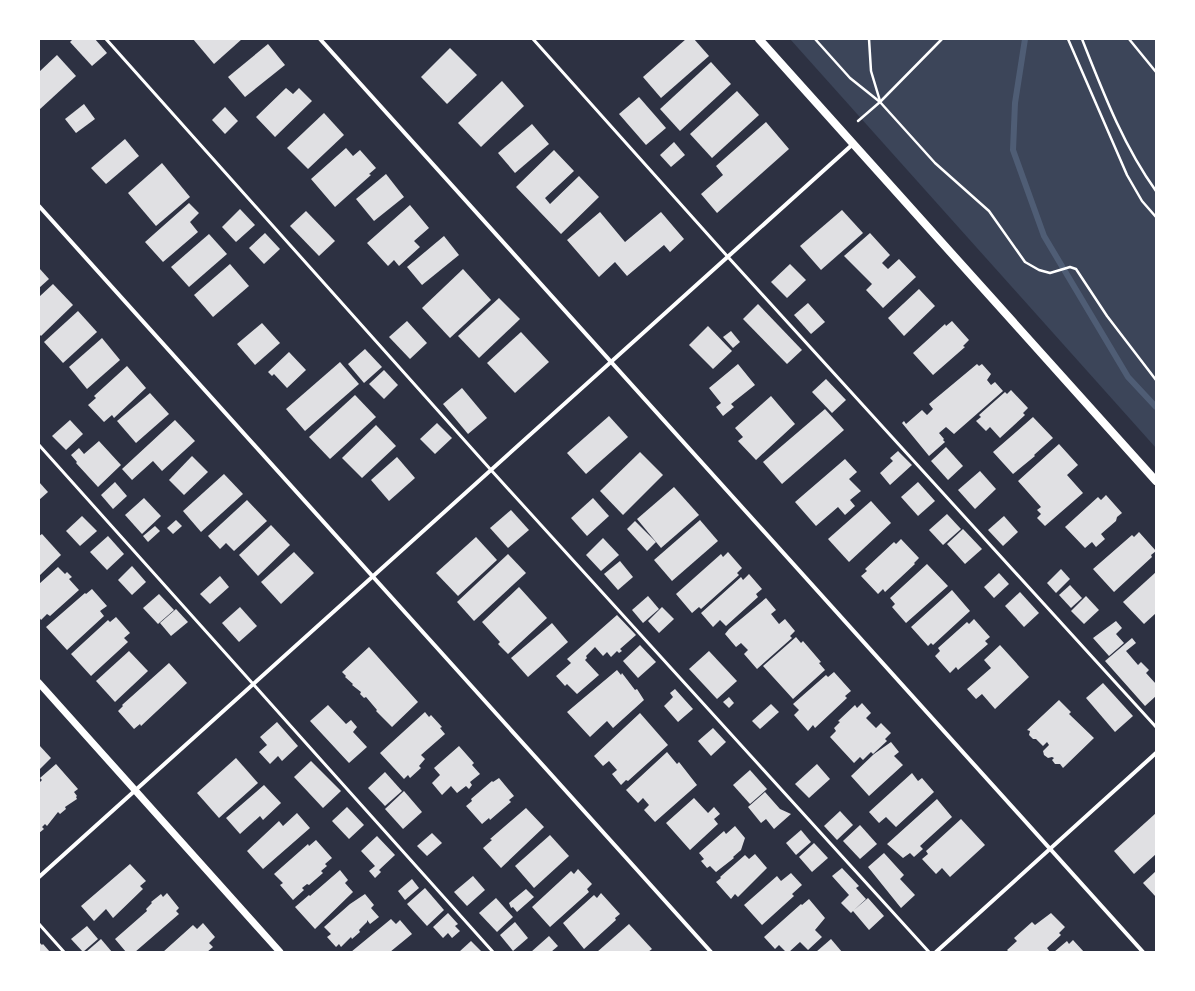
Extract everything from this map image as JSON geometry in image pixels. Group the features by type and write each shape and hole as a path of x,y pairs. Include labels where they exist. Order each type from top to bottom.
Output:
{"main road":[{"path":"759,39 1156,481"}],"street":[{"path":"320,39 1143,952"},
{"path":"39,877 853,144"},
{"path":"39,206 711,952"},
{"path":"39,683 280,952"},
{"path":"936,952 1156,753"}],"lane":[{"path":"106,39 491,470 929,952"},
{"path":"534,39 728,257 1156,727"},
{"path":"39,445 493,952"},
{"path":"39,924 64,952"}],"path":[{"path":"815,39 850,78 880,102 935,163 989,211 1022,259 1038,270 1050,273 1070,267 1076,269 1107,316 1156,380"},
{"path":"869,39 871,71 880,102"},
{"path":"858,121 880,102 942,39"},
{"path":"1068,39 1127,175 1142,201 1156,217"},
{"path":"1082,39 1107,102 1127,144 1156,191"},
{"path":"1129,39 1156,72"}],"shaded area":[{"path":"790,39 1156,39 1156,448"}],"building":[{"path":"73,39 95,39 107,53 92,66 70,42"},
{"path":"193,39 242,39 214,64"},
{"path":"686,39 694,39 709,56 661,98 643,77"},
{"path":"268,44 285,65 245,97 228,77"},
{"path":"450,48 477,75 447,104 421,77"},
{"path":"57,55 76,76 39,110 39,72"},
{"path":"711,62 731,84 680,131 660,109"},
{"path":"502,81 524,106 481,147 458,123"},
{"path":"286,88 293,94 299,88 312,101 275,137 256,117"},
{"path":"737,91 759,115 712,158 690,134"},
{"path":"639,97 666,128 646,145 619,114"},
{"path":"84,104 95,119 76,133 65,119"},
{"path":"225,107 238,121 225,134 212,120"},
{"path":"324,113 344,135 308,169 287,148"},
{"path":"766,122 789,149 717,213 701,194 723,175 716,166"},
{"path":"532,124 549,144 515,173 498,153"},
{"path":"125,139 139,156 106,184 91,168"},
{"path":"674,142 685,155 671,167 660,155"},
{"path":"346,148 353,156 360,150 376,168 369,174 371,175 335,207 311,179"},
{"path":"554,150 574,171 545,198 550,204 579,176 599,197 561,234 516,187"},
{"path":"162,163 190,197 156,226 128,193"},
{"path":"386,174 404,197 374,221 356,199"},
{"path":"189,203 199,213 190,222 198,232 163,262 145,242"},
{"path":"410,205 429,228 414,241 420,247 399,266 394,260 388,266 367,243"},
{"path":"240,209 255,225 236,242 222,227"},
{"path":"842,210 863,233 821,270 800,246"},
{"path":"306,211 335,241 319,256 290,226"},
{"path":"600,212 625,242 661,212 684,239 670,252 664,245 627,276 615,262 599,277 567,240"},
{"path":"265,233 280,249 264,264 249,248"},
{"path":"870,233 890,255 882,263 888,269 899,259 916,277 883,308 866,290 872,284 844,256"},
{"path":"209,234 227,254 189,287 171,267"},
{"path":"444,236 459,255 422,285 407,267"},
{"path":"230,264 249,286 213,317 194,295"},
{"path":"790,264 806,280 787,298 771,282"},
{"path":"39,268 49,279 39,288"},
{"path":"463,269 491,300 450,338 422,308"},
{"path":"53,284 73,305 41,336 39,334 39,297"},
{"path":"919,289 935,306 904,336 888,318"},
{"path":"499,298 520,319 479,358 458,336"},
{"path":"808,303 825,322 811,334 794,315"},
{"path":"758,304 802,350 787,364 743,319"},
{"path":"78,311 97,332 63,363 44,342"},
{"path":"407,321 427,343 410,359 389,337"},
{"path":"952,321 969,340 963,346 965,347 933,375 913,353 945,324 946,326"},
{"path":"262,323 280,343 255,365 237,344"},
{"path":"708,326 732,351 713,369 689,345"},
{"path":"731,331 740,342 733,348 723,337"},
{"path":"521,332 549,362 515,393 487,363"},
{"path":"102,338 120,360 87,389 69,367"},
{"path":"365,349 382,367 364,383 348,364"},
{"path":"289,352 306,370 287,388 274,374 272,376 268,372"},
{"path":"340,362 359,384 305,431 286,409"},
{"path":"738,364 755,385 731,404 734,407 723,416 716,407 721,403 709,388"},
{"path":"977,364 979,366 982,364 991,374 987,380 991,385 995,382 1003,391 954,434 946,427 939,433 945,442 929,456 902,423 904,421 906,424 922,410 927,415 933,409 929,404"},
{"path":"127,366 146,388 114,418 112,415 104,422 88,405 96,398 94,396"},
{"path":"384,370 398,385 384,399 369,384"},
{"path":"826,379 846,400 832,413 812,392"},
{"path":"462,388 487,418 468,434 443,404"},
{"path":"1011,390 1028,408 1023,413 1025,415 1000,438 990,427 986,431 976,421 981,417 979,415 1005,392 1007,394"},
{"path":"150,393 169,414 136,443 117,421"},
{"path":"355,395 376,417 330,459 309,437"},
{"path":"771,396 795,424 756,460 738,441 743,437 735,428"},
{"path":"825,409 844,430 782,484 763,462"},
{"path":"609,416 628,437 586,474 567,453"},
{"path":"1033,417 1053,438 1034,455 1035,456 1013,474 993,452"},
{"path":"70,420 83,434 66,450 52,436"},
{"path":"175,420 195,441 162,471 153,461 132,480 122,469"},
{"path":"437,423 452,438 435,454 420,439"},
{"path":"376,425 396,446 362,478 342,458"},
{"path":"99,441 121,465 98,487 76,463 77,462 71,455 79,448 84,454"},
{"path":"1059,444 1078,465 1067,475 1083,493 1045,526 1037,518 1041,514 1037,510 1041,507 1018,481"},
{"path":"946,447 963,466 948,480 931,461"},
{"path":"898,451 912,465 890,485 880,473 893,461 890,458"},
{"path":"640,452 663,475 623,515 600,491"},
{"path":"192,456 208,472 184,495 169,480"},
{"path":"397,457 415,478 389,501 371,480"},
{"path":"845,459 857,472 849,479 861,491 850,500 855,506 845,515 838,507 816,526 795,502"},
{"path":"980,471 996,489 975,509 958,490"},
{"path":"224,474 243,494 201,532 183,511"},
{"path":"39,482 48,492 39,500"},
{"path":"115,482 127,496 113,509 101,495"},
{"path":"918,482 935,501 918,516 901,497"},
{"path":"674,487 699,515 661,548 637,519"},
{"path":"1106,495 1122,513 1117,517 1116,521 1101,534 1105,539 1096,547 1092,542 1085,548 1065,527 1098,497 1101,500"},
{"path":"144,498 161,516 142,534 125,515"},
{"path":"593,498 609,516 587,536 571,518"},
{"path":"247,500 267,521 234,551 226,543 220,549 208,536"},
{"path":"871,501 891,523 849,562 828,539"},
{"path":"511,510 529,530 508,548 490,528"},
{"path":"947,514 961,529 943,545 929,530"},
{"path":"82,516 97,531 80,546 66,531"},
{"path":"1004,516 1018,532 1003,546 988,530"},
{"path":"176,520 182,526 173,534 167,528"},
{"path":"700,520 718,541 672,581 654,560"},
{"path":"635,521 656,542 647,551 627,529"},
{"path":"271,525 290,545 258,576 239,555"},
{"path":"155,526 160,531 148,542 143,536"},
{"path":"963,529 982,549 965,564 947,544"},
{"path":"1139,532 1156,551 1151,555 1152,557 1114,592 1093,569 1132,535 1134,537"},
{"path":"42,534 61,555 39,576 39,536"},
{"path":"108,536 124,554 107,570 90,552"},
{"path":"476,537 497,560 458,596 436,573"},
{"path":"603,538 619,555 601,571 586,555"},
{"path":"901,539 919,558 914,563 915,564 885,592 883,589 878,594 861,576 867,571 865,569 894,542 896,544"},
{"path":"294,552 314,573 281,604 261,582"},
{"path":"728,552 742,568 737,573 739,575 701,609 699,607 692,613 676,594 721,554 723,557"},
{"path":"508,554 526,573 474,621 457,602"},
{"path":"620,561 633,577 618,590 604,574"},
{"path":"927,564 948,586 906,623 892,607 895,604 890,598"},
{"path":"132,566 146,582 132,595 118,580"},
{"path":"58,567 65,574 67,572 72,577 69,579 79,590 50,616 47,614 41,620 39,617 39,584"},
{"path":"1061,569 1070,579 1056,593 1047,583"},
{"path":"1156,572 1156,613 1144,624 1123,602"},
{"path":"999,573 1009,584 994,598 984,587"},
{"path":"749,574 762,589 756,594 758,597 726,626 720,620 713,627 701,613 741,577 743,580"},
{"path":"220,576 229,587 210,604 200,594"},
{"path":"1070,585 1082,598 1071,608 1059,595"},
{"path":"519,587 547,618 508,654 498,644 500,642 482,622"},
{"path":"92,589 107,606 100,611 104,616 67,650 46,627 85,593 86,594"},
{"path":"952,590 970,611 933,645 931,643 928,646 911,627"},
{"path":"1020,592 1039,613 1024,627 1005,606"},
{"path":"159,594 174,610 158,624 143,608"},
{"path":"648,596 659,609 643,623 632,610"},
{"path":"1086,596 1099,610 1084,624 1071,611"},
{"path":"766,598 776,610 771,614 779,624 785,619 795,631 790,636 792,638 757,669 744,654 748,650 741,643 736,647 725,634"},
{"path":"240,607 257,626 239,642 222,623"},
{"path":"662,607 674,619 659,633 648,621"},
{"path":"176,609 188,622 171,636 160,623"},
{"path":"617,615 636,635 620,649 622,651 619,653 617,651 611,657 607,652 603,656 595,647 586,656 587,658 585,660 599,675 577,694 567,684 565,686 556,676 571,663 567,659"},
{"path":"116,617 130,633 124,638 128,642 91,676 71,654 108,620 110,622"},
{"path":"974,619 990,637 985,641 988,644 958,670 956,667 950,673 935,656 940,651 938,648 967,622 969,624"},
{"path":"1116,621 1122,628 1116,634 1124,643 1109,656 1093,638"},
{"path":"552,623 568,642 528,677 511,658"},
{"path":"796,637 801,643 803,641 821,662 819,663 825,670 793,699 763,666"},
{"path":"1132,638 1136,643 1126,651 1138,665 1141,662 1149,670 1146,673 1156,684 1156,696 1145,706 1105,661"},
{"path":"640,645 656,662 638,678 623,661"},
{"path":"1000,645 1029,677 995,709 982,694 976,699 967,689 991,668 984,660"},
{"path":"369,647 418,702 392,727 376,711 377,710 366,697 364,698 360,694 361,692 352,685 353,684 342,672"},
{"path":"129,651 148,671 115,702 96,681"},
{"path":"709,651 737,681 717,699 689,669"},
{"path":"169,663 187,683 141,726 140,724 134,729 118,711 123,706 122,705"},
{"path":"617,670 621,675 622,673 635,690 637,689 644,700 613,728 607,721 590,737 567,712"},
{"path":"834,672 851,691 845,696 847,698 815,728 813,725 808,731 794,715 799,710 793,704 826,675 828,677"},
{"path":"1103,683 1133,716 1115,732 1086,698"},
{"path":"675,689 693,709 678,722 664,706 673,697 670,693"},
{"path":"729,697 734,703 729,708 723,702"},
{"path":"1059,700 1071,712 1069,714 1094,738 1063,768 1060,764 1055,764 1052,760 1054,758 1048,758 1044,755 1043,751 1049,745 1047,742 1043,746 1029,735 1030,731 1027,730"},
{"path":"862,703 871,713 866,718 876,728 881,723 891,733 885,739 887,741 873,754 871,752 863,760 860,757 854,763 830,737 836,731 834,728 840,722 838,721 855,705 857,708"},
{"path":"771,704 779,712 760,729 752,721"},
{"path":"328,705 346,724 351,720 357,727 353,732 367,747 349,763 310,721"},
{"path":"425,712 429,717 431,715 442,727 440,728 445,734 421,755 425,759 419,766 421,768 410,778 408,775 404,779 380,753"},
{"path":"640,713 668,745 628,781 626,780 621,785 612,774 617,770 609,761 603,766 594,756"},
{"path":"277,722 298,746 282,761 278,756 270,764 259,752 267,745 260,737"},
{"path":"713,728 726,742 711,756 698,741"},
{"path":"891,742 899,752 894,756 903,765 869,796 851,776 874,754"},
{"path":"39,745 51,758 39,770"},
{"path":"459,746 474,763 472,765 480,774 470,782 472,785 469,789 466,786 457,793 451,786 442,795 432,783 440,775 434,768"},
{"path":"667,752 677,764 679,762 697,785 655,822 644,810 649,805 643,798 638,803 626,790"},
{"path":"236,758 258,783 219,818 197,793"},
{"path":"311,761 341,791 323,808 294,777"},
{"path":"56,764 78,789 74,792 77,799 65,807 66,809 60,814 58,812 47,826 45,824 42,827 44,829 39,833 39,783 42,780 40,778"},
{"path":"817,764 830,779 809,798 795,784"},
{"path":"750,770 767,789 750,804 733,785"},
{"path":"385,772 402,791 385,806 368,788"},
{"path":"912,773 918,781 922,778 934,792 896,827 886,817 879,823 869,812"},
{"path":"499,778 514,796 509,800 511,802 490,820 489,818 482,824 466,806 472,801 471,799 492,781 493,782"},
{"path":"264,785 281,803 263,820 260,816 240,834 226,818"},
{"path":"404,791 422,812 403,829 385,809"},
{"path":"765,792 780,809 791,814 774,829 766,819 761,823 748,807"},
{"path":"694,798 708,813 714,807 720,814 714,819 718,824 690,850 666,823"},
{"path":"937,799 952,817 920,846 923,849 914,857 910,853 903,858 887,844"},
{"path":"347,807 364,825 349,839 332,821"},
{"path":"526,808 544,827 501,868 483,848 492,840 490,839"},
{"path":"840,811 853,825 837,840 824,826"},
{"path":"297,813 310,828 263,869 247,851 279,821 283,826"},
{"path":"1156,813 1156,854 1134,874 1114,851"},
{"path":"961,819 985,845 950,877 942,868 936,874 922,859 928,854 926,851"},
{"path":"860,825 877,844 860,859 843,841"},
{"path":"735,826 745,838 741,850 733,857 734,858 716,872 710,866 707,868 701,861 704,859 699,853 724,831 726,834"},
{"path":"801,830 811,842 796,855 786,843"},
{"path":"432,833 442,843 427,856 417,846"},
{"path":"550,835 569,856 534,888 515,866"},
{"path":"377,836 395,855 379,870 381,872 375,878 369,871 375,866 361,851"},
{"path":"316,840 332,858 325,864 327,866 321,871 323,873 309,885 307,884 302,888 304,890 293,900 280,885 283,883 274,874 308,844 309,846"},
{"path":"814,843 828,858 812,872 799,857"},
{"path":"884,853 904,875 900,879 915,895 901,908 868,867"},
{"path":"755,854 767,868 738,897 735,894 731,899 716,882 745,855 749,859"},
{"path":"130,864 146,881 140,886 143,889 113,918 106,909 94,921 81,906"},
{"path":"842,868 859,886 856,888 866,899 854,910 868,898 884,916 869,930 853,911 851,913 841,903 849,895 832,876"},
{"path":"578,869 592,884 587,889 589,892 550,927 532,907 571,871 574,874"},
{"path":"340,870 348,880 345,883 353,892 315,929 295,907"},
{"path":"1156,871 1156,897 1143,883"},
{"path":"791,873 802,885 792,894 794,896 762,925 744,905 777,876 781,881"},
{"path":"473,876 485,890 467,906 454,892"},
{"path":"412,879 419,888 405,900 398,891"},
{"path":"425,888 444,910 427,926 407,904"},
{"path":"526,889 534,897 517,912 513,907 511,908 509,903"},
{"path":"167,893 179,908 176,911 179,914 135,952 126,952 115,939 147,911 146,909 152,903 151,902 161,894 163,897"},
{"path":"601,893 620,914 615,918 616,920 584,949 563,923 594,895 597,898"},
{"path":"365,894 374,905 371,908 379,917 370,924 367,920 367,922 359,930 360,932 352,939 351,937 341,947 339,944 336,947 327,937 331,934 324,927 350,904"},
{"path":"496,898 513,917 497,932 479,913"},
{"path":"809,899 825,918 815,930 822,937 808,950 800,942 789,952 786,952 779,945 775,949 764,937 801,904 802,905"},
{"path":"448,913 458,924 455,926 460,931 452,938 448,933 443,938 433,927"},
{"path":"1051,913 1065,927 1059,933 1061,935 1047,948 1050,952 1009,952 1007,950 1017,941 1014,938 1032,922 1035,925"},
{"path":"391,919 396,924 400,920 412,934 390,952 351,952"},
{"path":"515,922 528,938 513,951 500,935"},
{"path":"203,923 215,937 209,943 213,947 207,952 163,952 193,925 197,929"},
{"path":"629,924 652,949 648,952 597,952"},
{"path":"87,926 98,939 83,952 71,939"},
{"path":"549,936 558,946 551,952 531,952"},
{"path":"101,939 112,952 86,952"},
{"path":"831,939 842,952 816,952"},
{"path":"1073,940 1084,952 1054,952 1067,941 1069,944"},
{"path":"471,941 482,952 459,952"},
{"path":"39,942 42,945 43,944 50,952 39,952"}],"waterway":[{"path":"1025,39 1015,103 1013,150 1044,236 1128,377 1156,407"}]}
